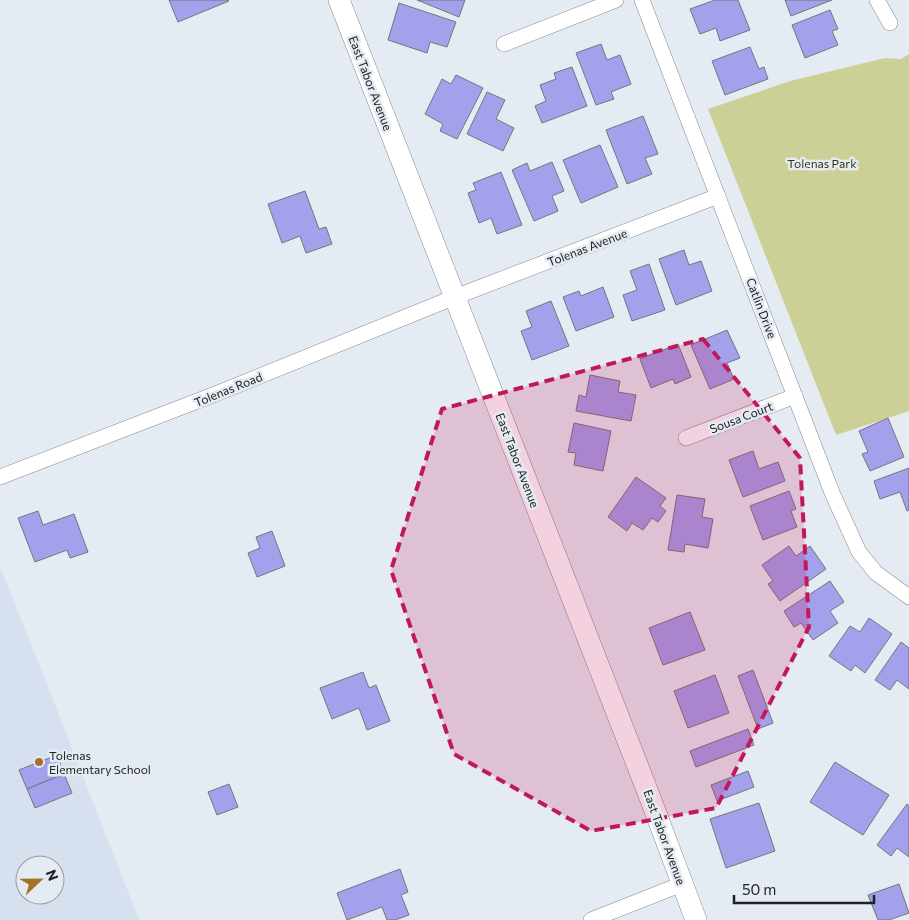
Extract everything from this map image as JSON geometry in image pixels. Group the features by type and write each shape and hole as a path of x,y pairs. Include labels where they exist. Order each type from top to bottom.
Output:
{"main road":[{"name":"East Tabor Avenue","path":"339,0 650,795 696,920"}],"street":[{"path":"504,44 616,0"},
{"name":"Catlin Drive","path":"642,0 833,496 859,552 876,573 909,597"},
{"path":"877,0 890,23"},
{"name":"Tolenas Avenue","path":"455,297 718,196"},
{"name":"Tolenas Road","path":"0,477 214,395 455,297"},
{"name":"Sousa Court","path":"686,438 795,396"},
{"path":"591,920 682,884"}],"highlighted area":[{"path":"703,339 800,458 809,627 716,808 591,831 454,754 391,570 442,409"}],"shaded area":[{"name":"Tolenas Elementary School","path":"0,567 45,679 139,920 0,920"}],"green space":[{"name":"Tolenas Park","path":"909,54 909,411 836,435 708,109 790,81 885,58 901,59"}],"building":[{"path":"169,0 228,0 229,1 178,22"},
{"path":"417,0 465,0 459,17"},
{"path":"715,0 738,0 750,30 720,41 716,28 700,34 690,9"},
{"path":"785,0 832,0 791,16"},
{"path":"399,3 456,22 447,47 430,42 427,53 388,40"},
{"path":"830,10 838,29 832,31 838,45 805,58 792,25"},
{"path":"601,44 607,60 620,55 631,84 611,92 614,99 596,105 576,53"},
{"path":"750,47 759,69 764,67 768,79 725,95 712,61"},
{"path":"572,67 587,106 542,123 535,106 546,101 540,85 556,79 554,73"},
{"path":"456,75 483,88 457,139 440,131 443,124 425,114 442,79 451,84"},
{"path":"487,92 505,100 496,119 514,128 503,151 467,134"},
{"path":"643,116 658,154 645,158 652,174 627,184 606,130"},
{"path":"600,145 618,187 581,203 563,160"},
{"path":"552,162 564,191 552,196 558,211 534,221 512,170 527,163 530,171"},
{"path":"501,172 522,225 497,234 491,218 479,223 468,193 476,190 473,183"},
{"path":"305,191 319,229 326,227 332,244 306,253 300,236 282,243 268,204"},
{"path":"684,250 689,265 701,261 712,291 676,305 659,259"},
{"path":"649,264 665,310 632,321 623,295 637,290 630,271"},
{"path":"603,287 614,317 576,331 563,297 579,291 581,296"},
{"path":"551,301 569,346 532,360 521,331 532,327 526,311"},
{"path":"727,330 740,358 727,363 734,379 710,389 691,345"},
{"path":"678,344 691,377 675,384 673,379 651,388 640,359"},
{"path":"590,375 620,381 618,392 636,395 631,421 576,411 579,395 586,397"},
{"path":"888,418 904,457 870,471 862,454 868,452 859,431"},
{"path":"574,423 611,431 603,471 574,465 576,453 568,452"},
{"path":"753,451 759,469 778,462 785,481 743,497 729,460"},
{"path":"909,468 909,510 907,511 900,492 880,499 874,481"},
{"path":"636,477 666,498 660,506 666,511 658,522 652,518 643,530 632,523 627,531 608,517"},
{"path":"789,491 796,509 791,511 797,527 763,540 750,506"},
{"path":"677,495 705,499 702,517 713,519 708,548 685,544 684,552 668,550"},
{"path":"38,511 43,525 74,514 88,552 70,558 67,550 35,562 18,518"},
{"path":"272,531 285,566 257,577 248,553 260,548 256,537"},
{"path":"789,546 796,556 810,546 826,569 780,601 768,584 773,581 762,565"},
{"path":"830,581 844,602 830,611 838,623 813,640 801,623 794,627 784,611"},
{"path":"690,612 705,650 663,665 649,628"},
{"path":"869,618 892,634 865,673 855,665 851,671 829,656 850,626 860,632"},
{"path":"901,642 909,648 909,689 897,680 890,690 875,680"},
{"path":"753,670 773,723 758,729 738,676"},
{"path":"363,672 369,688 376,685 390,721 367,730 359,708 332,719 320,688"},
{"path":"715,675 729,713 688,728 674,691"},
{"path":"748,729 754,745 696,767 690,751"},
{"path":"57,755 64,774 27,789 19,770"},
{"path":"835,762 889,795 863,835 810,802"},
{"path":"748,771 754,787 717,801 711,785"},
{"path":"64,774 72,793 35,808 27,789"},
{"path":"229,784 238,807 217,815 208,792"},
{"path":"759,803 775,851 726,868 710,819"},
{"path":"907,804 909,806 909,857 897,848 891,856 877,845"},
{"path":"400,869 408,892 401,895 409,915 395,920 387,920 382,907 347,920 337,893"},
{"path":"899,884 909,913 889,920 878,920 868,895"}],"place":[{"name":"Tolenas Elementary School","path":"39,762"}]}
